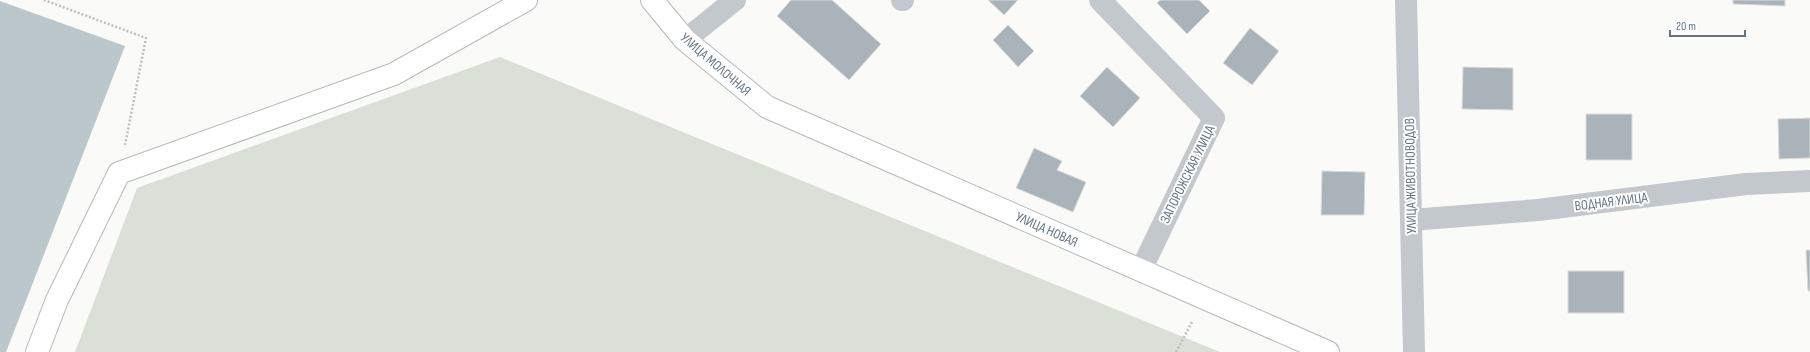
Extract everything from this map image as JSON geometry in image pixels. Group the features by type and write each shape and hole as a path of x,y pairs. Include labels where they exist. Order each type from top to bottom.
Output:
{"street":[{"path":"37,352 57,300 119,173 394,74 526,0"},
{"name":"УЛИЦА МОЛОЧНАЯ","path":"652,0 685,40 767,107"},
{"path":"685,40 735,0"},
{"name":"ЗАПОРОЖСКАЯ УЛИЦА","path":"1100,0 1214,118 1141,270"},
{"name":"УЛИЦА ЖИВОТНОВОДОВ","path":"1406,0 1414,352"},
{"name":"УЛИЦА НОВАЯ","path":"767,107 1328,352"},
{"name":"ВОДНАЯ УЛИЦА","path":"1411,220 1538,210 1746,184 1810,181"}],"path":[{"path":"44,0 146,38 119,173"},
{"path":"1176,352 1204,298"}],"shaded area":[{"path":"0,1 125,46 6,352 0,352"},
{"path":"500,57 1220,352 75,352 137,188"}],"building":[{"path":"791,0 832,0 881,44 849,80 777,16"},
{"path":"988,0 1018,0 1004,15"},
{"path":"1160,0 1199,0 1210,11 1187,34 1157,3"},
{"path":"1733,0 1785,0 1785,6 1733,4"},
{"path":"1008,25 1034,51 1018,67 993,40"},
{"path":"1250,28 1279,51 1252,85 1223,63"},
{"path":"1107,67 1140,98 1113,127 1080,96"},
{"path":"1463,67 1513,68 1513,110 1462,109"},
{"path":"1586,114 1632,114 1632,160 1586,160"},
{"path":"1810,118 1810,158 1779,159 1778,119"},
{"path":"1034,148 1062,161 1057,170 1086,182 1073,212 1016,188"},
{"path":"1322,171 1365,172 1364,215 1321,215"},
{"path":"1806,250 1810,250 1810,291 1808,291"},
{"path":"1568,271 1624,271 1624,313 1568,313"}]}
